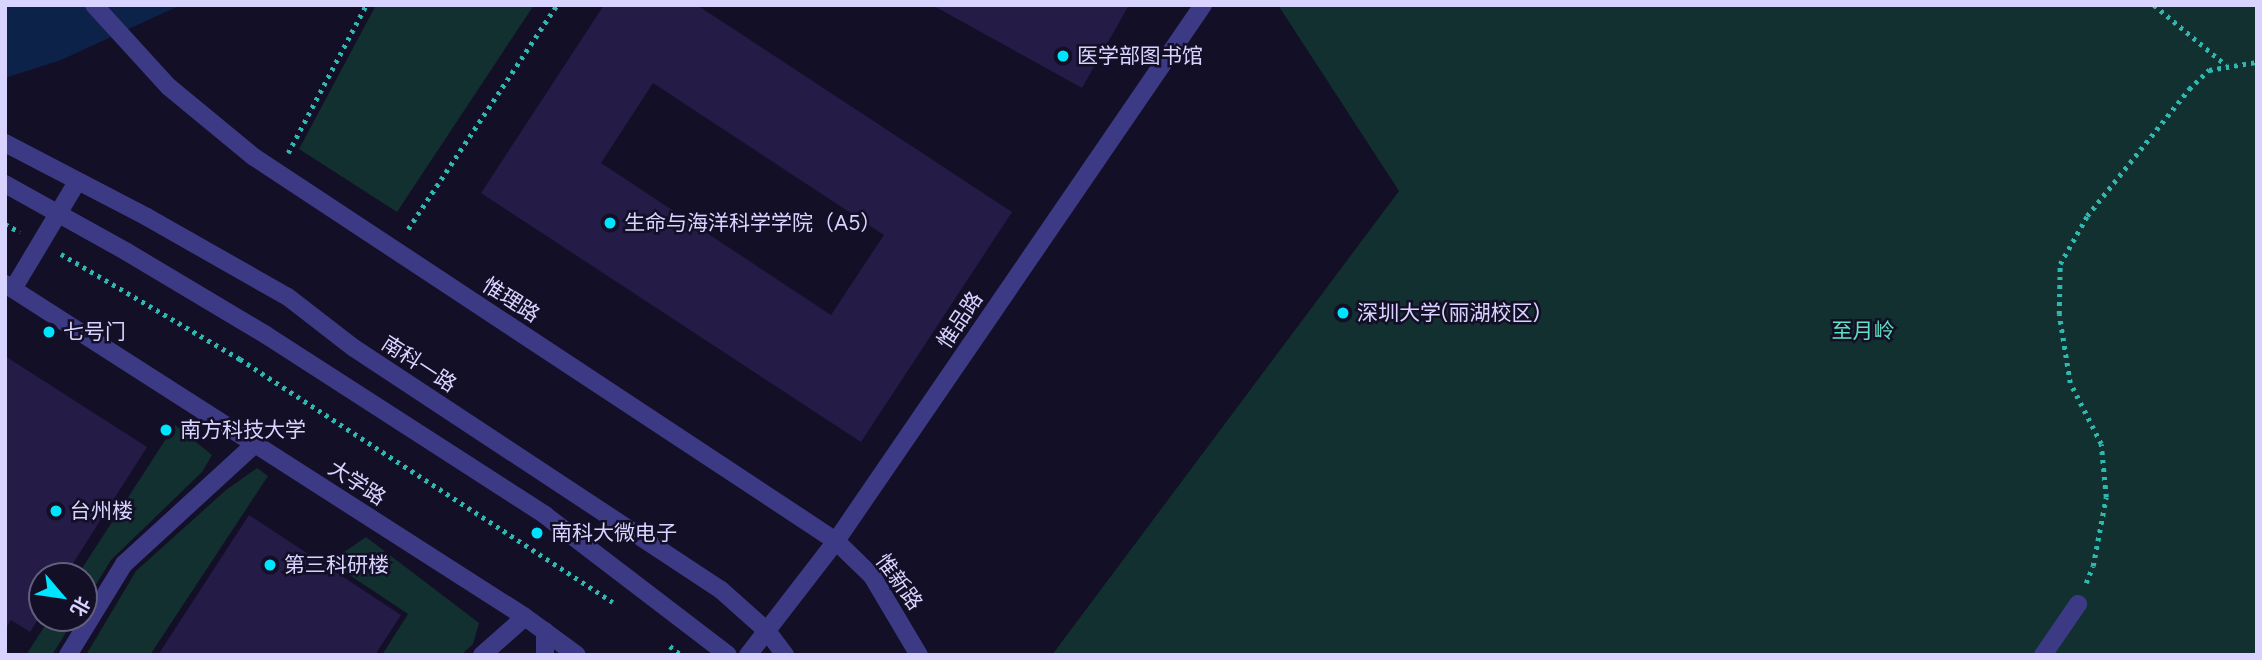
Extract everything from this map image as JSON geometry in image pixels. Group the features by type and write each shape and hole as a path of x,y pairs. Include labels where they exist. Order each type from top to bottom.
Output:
{"street":[{"name":"惟理路","path":"94,5 169,87 254,157 836,541"},
{"name":"惟品路","path":"748,655 836,541 1203,5"},
{"name":"南科一路","path":"12,146 147,217 288,298 354,348 721,590 768,631 785,655"},
{"path":"9,287 77,182"},
{"path":"5,184 266,335 545,515 728,655"},
{"name":"大学路","path":"9,287 524,617 577,655"},
{"path":"68,655 124,564 255,444"},
{"name":"惟新路","path":"836,541 872,576 919,655"},
{"path":"2043,655 2078,604"},
{"path":"482,655 524,617"},
{"path":"545,631 545,655"}],"path":[{"path":"279,171 366,5"},
{"path":"394,250 557,5"},
{"path":"2154,5 2227,65"},
{"path":"2078,604 2093,566 2106,497 2101,444 2070,383 2059,314 2060,264 2087,216 2189,89 2209,70 2257,62"},
{"path":"58,253 240,359 617,605"},
{"path":"666,642 681,655"}],"green space":[{"path":"376,5 534,5 397,212 299,149"},
{"name":"至月岭","path":"1278,5 2257,5 2257,655 1052,655 1399,191"},
{"path":"175,425 212,455 202,472 111,560 98,581 98,562 86,562"},
{"path":"257,468 268,476 150,655 86,655 136,571 226,490"},
{"path":"366,537 479,623 473,644 461,655 382,655 408,614 330,562"},
{"path":"41,632 66,632 52,655 26,655"}],"water":[{"path":"5,5 181,5 61,60 5,78"}],"building":[{"name":"生命与海洋科学学院（A5）","path":"604,5 697,5 1012,212 861,442 481,193","holes":["653,83 884,235 831,315 601,163"]},
{"name":"医学部图书馆","path":"932,5 980,7 1129,5 1082,88"},
{"name":"台州楼","path":"5,356 147,447 74,562 28,562 28,631 11,620 5,629"},
{"name":"第三科研楼","path":"249,515 401,615 375,655 158,655"}],"place":[{"name":"医学部图书馆","path":"1063,56"},
{"name":"生命与海洋科学学院（A5）","path":"610,223"},
{"name":"深圳大学(丽湖校区)","path":"1343,313"},
{"name":"七号门","path":"49,332"},
{"name":"南方科技大学","path":"166,430"},
{"name":"台州楼","path":"56,511"},
{"name":"南科大微电子","path":"537,533"},
{"name":"第三科研楼","path":"270,565"}]}
